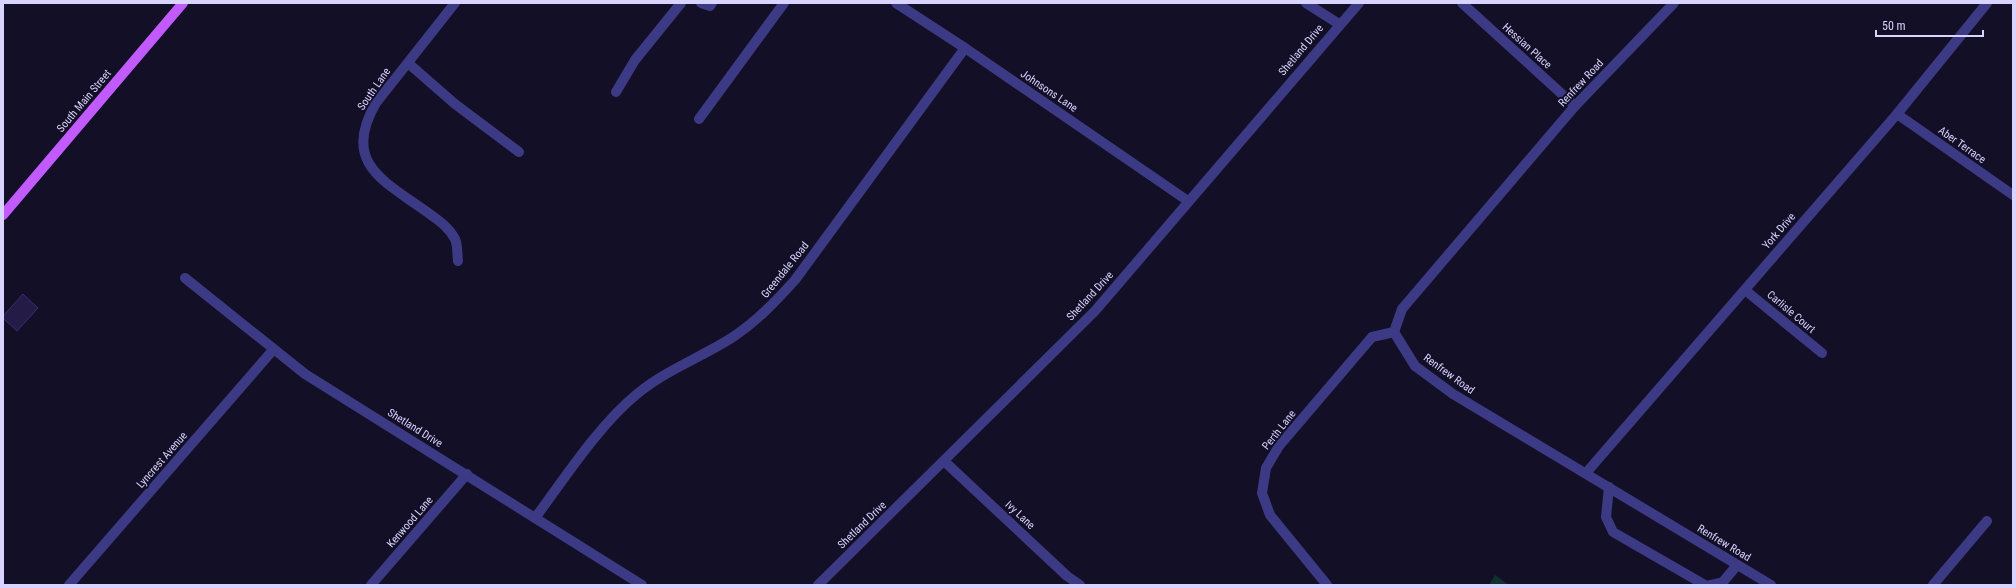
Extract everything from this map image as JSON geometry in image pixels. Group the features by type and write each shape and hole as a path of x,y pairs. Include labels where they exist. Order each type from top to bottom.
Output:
{"main road":[{"name":"South Main Street","path":"5,209 184,3"}],"street":[{"name":"South Lane","path":"455,3 376,103 367,119 362,142 366,162 379,177 445,226 456,241 458,260"},
{"path":"616,92 635,60 682,3"},
{"path":"701,3 710,6 712,3"},
{"path":"699,119 784,3"},
{"name":"Johnsons Lane","path":"896,3 965,48 1188,201"},
{"path":"1306,3 1339,24"},
{"name":"Shetland Drive","path":"818,585 1095,311 1339,24 1359,3"},
{"name":"Hessian Place","path":"1462,3 1575,106"},
{"name":"Renfrew Road","path":"1674,3 1575,106 1402,309 1394,332 1415,366 1453,394 1771,585"},
{"name":"York Drive","path":"1586,473 1897,114 1987,3"},
{"name":"Greendale Road","path":"535,518 604,427 637,394 672,371 734,336 773,305 796,280 965,48"},
{"path":"408,63 455,104 519,152"},
{"name":"Aber Terrace","path":"1897,114 2013,195"},
{"name":"Shetland Drive","path":"185,278 273,350 305,374 467,474 642,585"},
{"name":"Carlisle Court","path":"1745,290 1822,353"},
{"name":"Perth Lane","path":"1327,585 1270,515 1262,493 1266,468 1279,446 1372,337 1394,332"},
{"name":"Lyncrest Avenue","path":"69,585 273,350"},
{"name":"Ivy Lane","path":"944,461 1067,576 1080,585"},
{"name":"Kenwood Lane","path":"372,585 467,474"},
{"path":"1609,487 1606,517 1613,532 1705,585"},
{"path":"1933,585 1987,521"},
{"path":"1710,585 1723,582 1737,565"}],"green space":[{"path":"1495,575 1509,585 1489,585"}],"building":[{"path":"23,294 38,308 17,331 3,318 3,316"}]}
